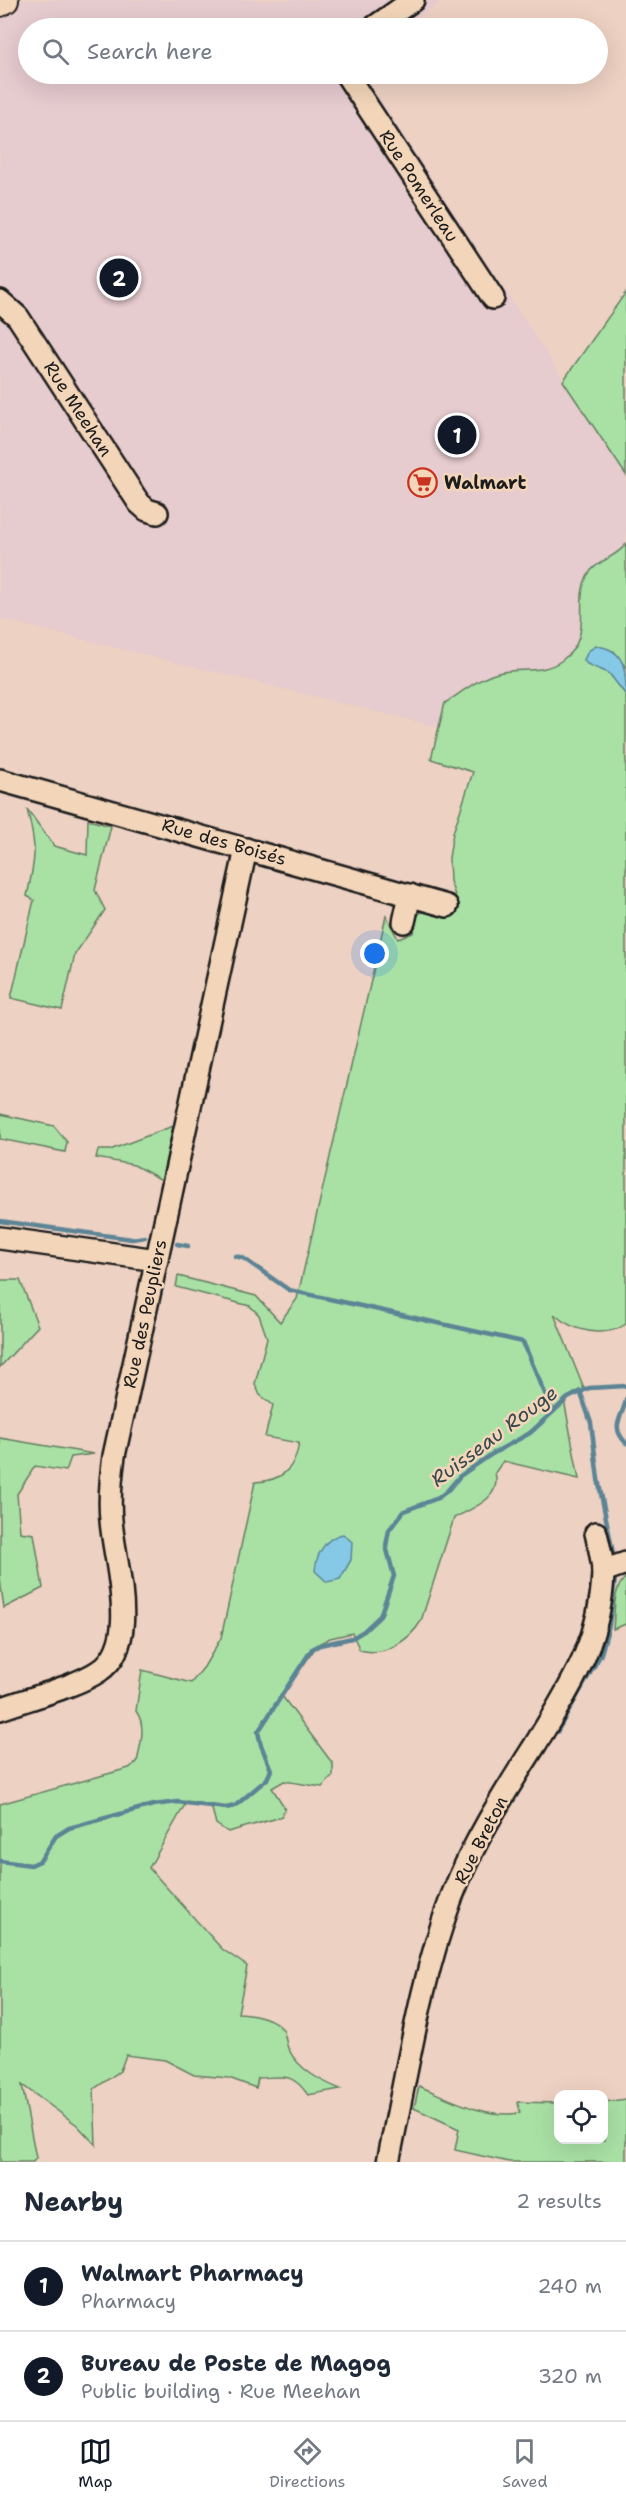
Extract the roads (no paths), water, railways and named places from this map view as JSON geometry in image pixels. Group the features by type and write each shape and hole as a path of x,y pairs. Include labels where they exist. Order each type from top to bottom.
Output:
{"main road":[{"path":"0,3 5,0"}],"street":[{"path":"387,18 413,0"},
{"name":"Rue Pomerleau","path":"353,84 493,298"},
{"name":"Rue Meehan","path":"0,301 18,317 139,503 147,510 157,513"},
{"name":"Rue des Boisés","path":"0,780 447,906"},
{"name":"Rue des Peupliers","path":"0,1709 99,1671 113,1658 122,1640 124,1627 111,1521 111,1480 246,849"},
{"path":"404,922 410,895"},
{"path":"0,1238 157,1260"},
{"name":"Rue Breton","path":"388,2162 426,1986 452,1896 491,1816 581,1667 592,1634 603,1571 596,1533"},
{"path":"603,1571 626,1563"}],"water":[{"path":"596,646 606,648 619,656 626,678 626,695 609,673 587,664 584,660 588,651"},
{"path":"343,1534 352,1542 351,1560 340,1579 327,1582 315,1571 317,1559 326,1543"}],"waterway":[{"path":"0,1221 132,1239 145,1237"},
{"path":"177,1244 188,1246"},
{"path":"235,1256 243,1258 289,1290 523,1342 553,1412"},
{"name":"Ruisseau Rouge","path":"0,1861 31,1865 40,1861 56,1836 69,1828 153,1805 178,1802 226,1808 235,1806 267,1779 271,1770 258,1732 312,1649 352,1638 364,1631 380,1616 394,1576 386,1546 389,1530 404,1511 438,1498 460,1476 492,1454 530,1433 568,1398 589,1388 626,1386"},
{"path":"580,1391 591,1423 598,1479 613,1553"},
{"path":"626,1399 618,1421 618,1431 626,1443"},
{"path":"557,1732 601,1654 609,1625 615,1578"}],"place":[{"name":"Bureau de Poste de Magog","path":"119,278"},
{"name":"Walmart Pharmacy","path":"457,435"},
{"name":"Walmart","path":"423,483"}]}
